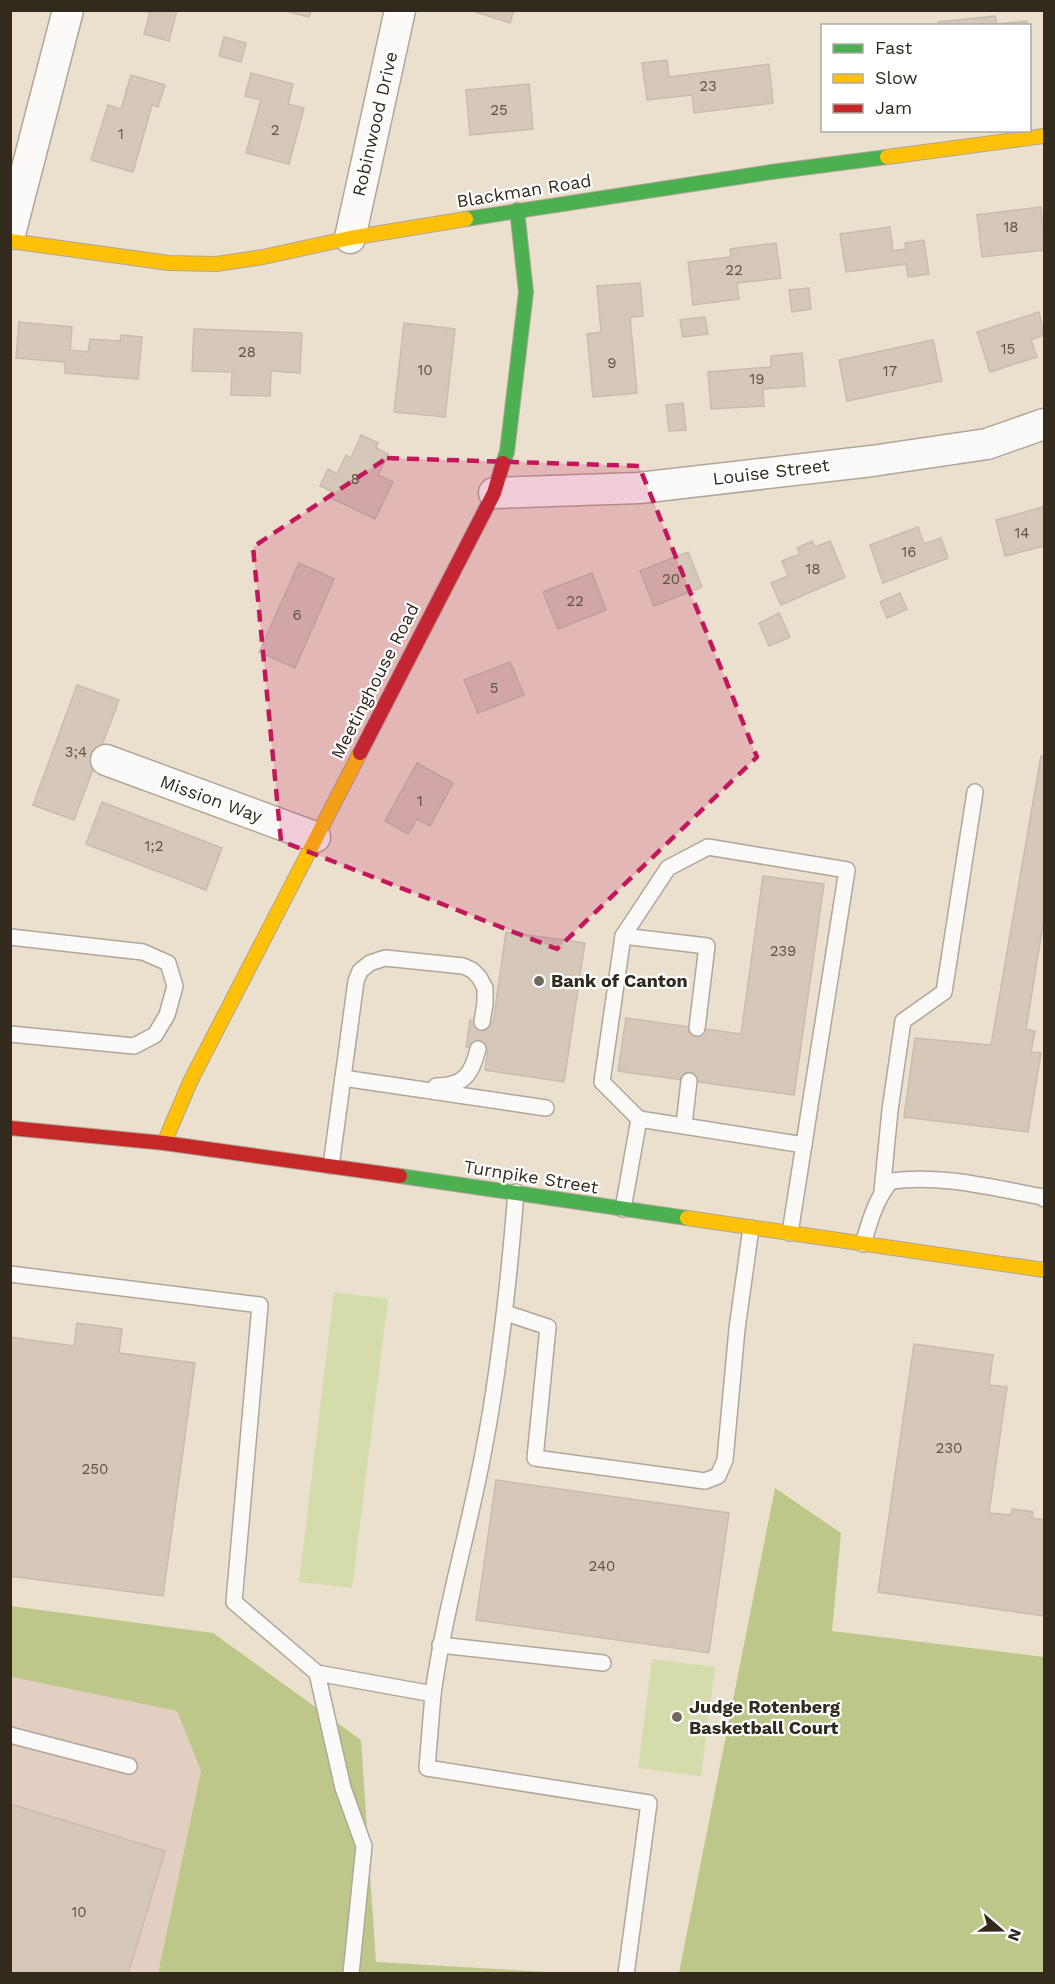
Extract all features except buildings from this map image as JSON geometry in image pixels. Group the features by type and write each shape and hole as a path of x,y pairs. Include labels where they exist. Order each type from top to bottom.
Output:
{"street":[{"path":"10,234 68,10"},
{"name":"Robinwood Drive","path":"350,237 400,10"},
{"name":"Blackman Road","path":"10,241 170,262 216,264 350,237 517,210 771,172 1044,136"},
{"name":"Meetinghouse Road","path":"164,1143 191,1080 494,493 507,452 526,292 517,210"},
{"name":"Louise Street","path":"494,493 639,488 872,461 987,444 1044,424"},
{"name":"Mission Way","path":"106,760 315,837"},
{"name":"Turnpike Street","path":"10,1128 164,1143 1044,1270"}],"lane":[{"path":"882,1192 890,1110 903,1021 944,992 975,792"},
{"path":"790,1233 804,1144 847,870 708,847 668,868 623,936 602,1082 639,1119 804,1144"},
{"path":"623,936 707,946 697,1028"},
{"path":"10,938 143,952 168,963 175,986 166,1015 155,1035 134,1046 10,1034"},
{"path":"331,1166 356,981 360,972 370,963 385,958 450,964 472,969 485,988 482,1022"},
{"path":"400,1086 446,1086 460,1082 471,1071 478,1049"},
{"path":"343,1078 546,1108"},
{"path":"684,1125 689,1081"},
{"path":"623,1209 639,1119"},
{"path":"863,1244 872,1212 882,1192 891,1181 908,1179 966,1183 1044,1199"},
{"path":"516,1192 506,1313 483,1454 440,1645 433,1694 427,1768 649,1803 626,1974"},
{"path":"506,1313 548,1327 535,1458 705,1481 718,1476 725,1460 737,1329 751,1228"},
{"path":"10,1274 260,1305 234,1602 317,1673 433,1694"},
{"path":"440,1645 603,1663"},
{"path":"317,1673 344,1788 364,1846 351,1974"},
{"path":"10,1734 129,1766"}],"highlighted area":[{"path":"387,458 639,466 757,757 557,949 281,841 253,547"}],"shaded area":[{"path":"10,1677 177,1711 201,1771 158,1973 11,1973"}],"green space":[{"path":"334,1292 388,1299 352,1588 299,1582"},
{"path":"775,1488 841,1533 832,1631 1044,1657 1044,1973 679,1973"},
{"path":"11,1606 213,1633 361,1740 376,1962 564,1973 158,1973 201,1771 177,1711 11,1677"},
{"name":"Judge Rotenberg Basketball Court","path":"652,1659 715,1667 701,1776 638,1768"}],"traffic: fast":[{"path":"466,219 771,172 887,157"},
{"path":"503,463 507,452 526,292 517,210"},
{"path":"400,1176 687,1218"}],"traffic: slow":[{"path":"887,157 1044,136"},
{"path":"10,241 169,263 216,264 263,257 350,238 466,219"},
{"path":"164,1143 191,1080 360,753"},
{"path":"687,1218 1044,1270"}],"traffic: jam":[{"path":"360,753 494,493 503,463"},
{"path":"10,1128 164,1143 400,1176"}],"place":[{"name":"Bank of Canton","path":"539,981"},
{"name":"Judge Rotenberg Basketball Court","path":"677,1717"}]}
